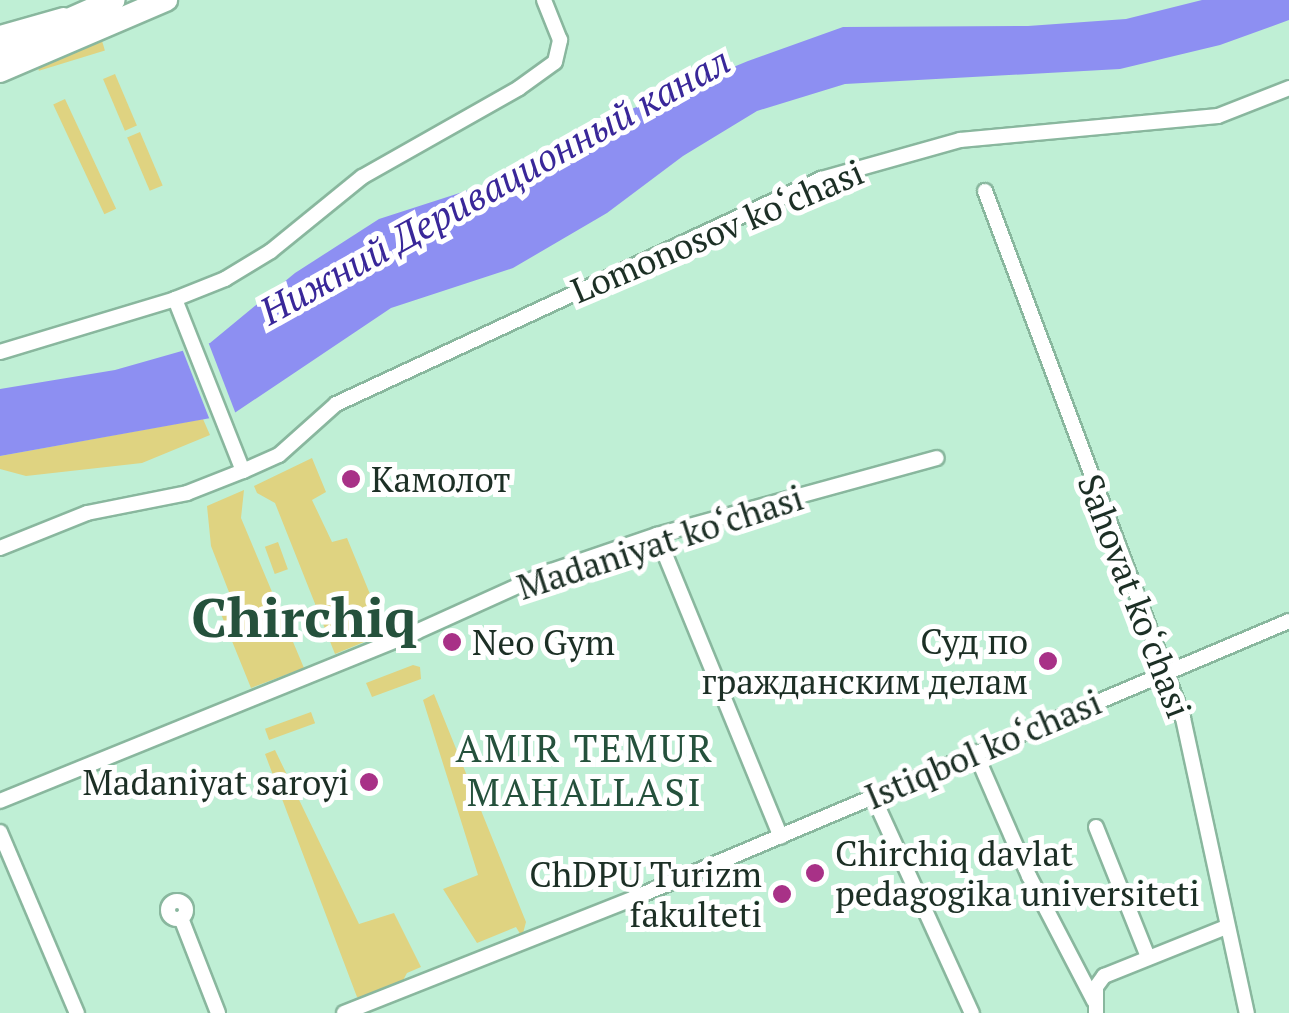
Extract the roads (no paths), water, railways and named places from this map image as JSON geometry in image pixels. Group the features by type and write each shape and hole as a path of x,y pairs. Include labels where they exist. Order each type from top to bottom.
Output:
{"main road":[{"path":"0,50 114,0"},
{"path":"0,72 166,0"}],"street":[{"path":"0,352 175,299 256,260 362,176 539,76 560,50 544,0"},
{"path":"0,33 38,19 88,10"},
{"name":"Lomonosov ko‘chasi","path":"0,548 87,514 187,493 279,455 336,404 821,179 960,140 1218,116 1289,88"},
{"name":"Sahovat ko‘chasi","path":"985,191 1133,596 1168,673 1183,718 1247,1013"},
{"path":"175,299 243,471"},
{"name":"Madaniyat ko‘chasi","path":"0,801 416,632 551,571 656,535 937,458"},
{"path":"656,535 780,836"},
{"name":"Istiqbol ko‘chasi","path":"344,1013 780,836 1289,621"},
{"path":"975,752 1029,876 1095,1007"},
{"path":"872,794 972,1013"},
{"path":"1096,827 1148,957"},
{"path":"0,832 76,1013"},
{"path":"181,918 218,1013"},
{"path":"1095,1007 1096,987 1104,976 1226,927"}],"water":[{"name":"Нижний Деривационный канал","path":"1202,0 1289,0 1289,20 1220,45 1120,69 845,84 757,111 683,156 607,213 513,268 391,308 233,414 0,456 0,389 115,370 210,343 295,273 379,219 512,176 622,113 748,61 843,27 1028,26 1126,19"}],"place":[{"name":"Камолот","path":"351,479"},
{"name":"Neo Gym","path":"452,642"},
{"name":"Суд по гражданским делам","path":"1048,661"},
{"name":"Madaniyat saroyi","path":"369,782"},
{"name":"Chirchiq davlat pedagogika universiteti","path":"815,873"},
{"name":"ChDPU Turizm fakulteti","path":"782,894"}],"district":[{"name":"Chirchiq","path":"304,617"},
{"name":"AMIR TEMUR MAHALLASI","path":"585,771"}]}
